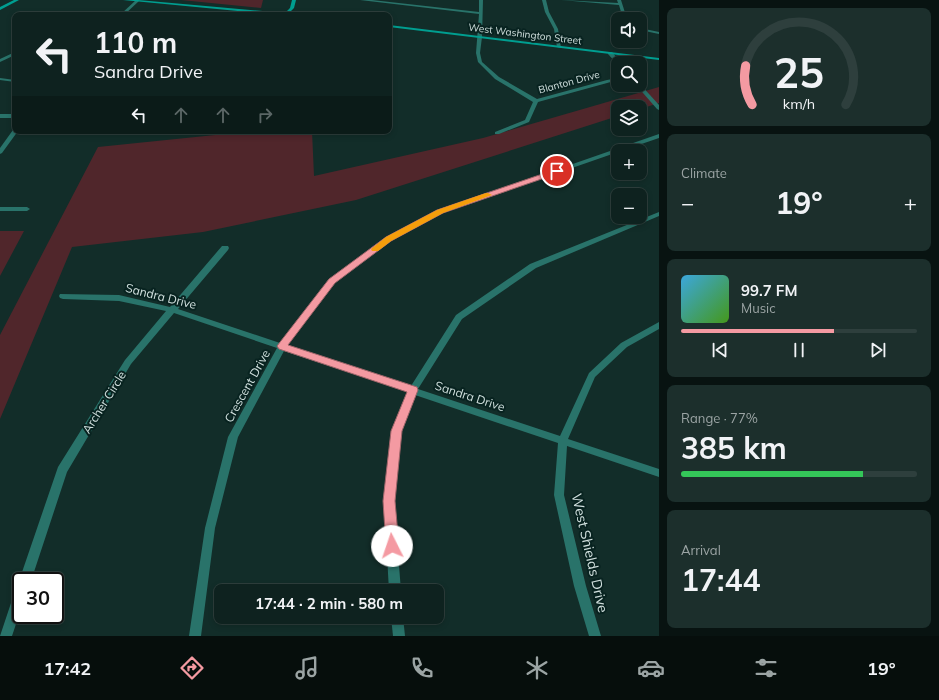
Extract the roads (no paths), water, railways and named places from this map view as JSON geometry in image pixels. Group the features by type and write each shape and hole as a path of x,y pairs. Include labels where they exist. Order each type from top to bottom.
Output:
{"street":[{"path":"0,9 17,0"},
{"path":"125,0 265,12"},
{"path":"125,12 136,0"},
{"path":"288,12 292,8 294,0"},
{"path":"362,0 480,14"},
{"name":"Blanton Drive","path":"481,0 478,57 483,66 497,78 536,101 611,80"},
{"path":"544,0 547,12 556,29 559,47"},
{"path":"563,0 619,2 623,12"},
{"name":"West Washington Street","path":"392,26 659,59"},
{"path":"647,30 659,33"},
{"path":"610,53 613,56"},
{"path":"0,61 12,55"},
{"path":"0,80 12,81"},
{"path":"644,92 659,108"},
{"path":"497,133 527,121 536,101"},
{"path":"0,116 12,116"},
{"path":"0,152 13,134"},
{"name":"Crescent Drive","path":"195,636 210,528 233,437 282,346 332,281 389,239 440,212 659,136"},
{"path":"0,209 27,209"},
{"path":"395,584 389,501 397,431 413,390 459,317 533,266 659,214"},
{"name":"Archer Circle","path":"27,572 62,470 128,362 225,248"},
{"name":"Sandra Drive","path":"63,296 119,298 172,310 659,473"},
{"name":"West Shields Drive","path":"595,636 580,586 559,495 563,440 592,375 624,345 659,325"},
{"path":"6,636 12,618"},
{"path":"397,624 398,636"}]}
